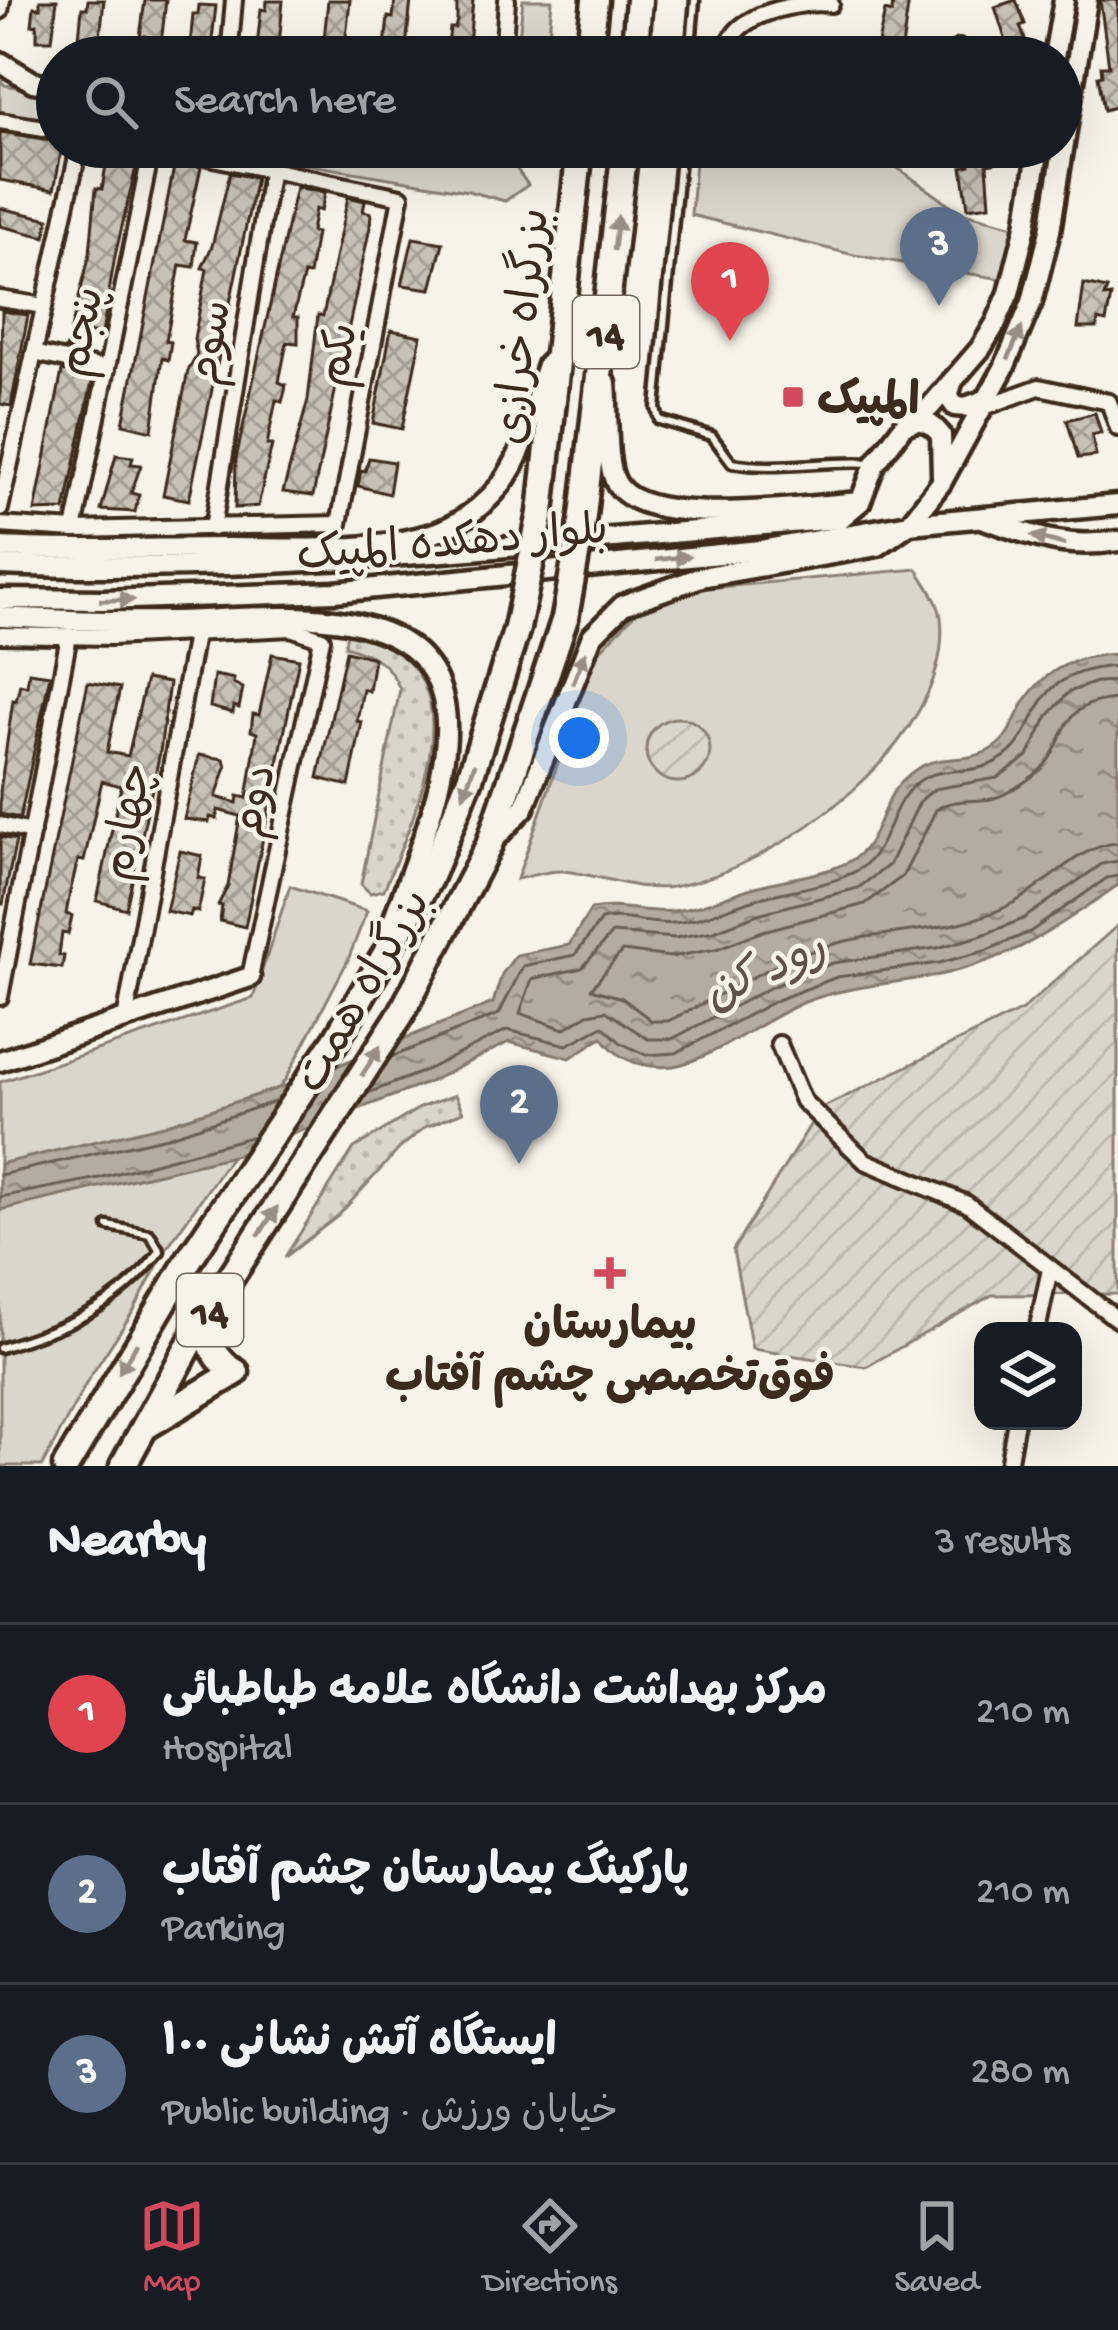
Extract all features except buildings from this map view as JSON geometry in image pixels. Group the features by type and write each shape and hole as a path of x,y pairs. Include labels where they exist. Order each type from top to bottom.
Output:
{"highway":[{"path":"591,36 595,0"},
{"path":"636,36 641,0"},
{"name":"بزرگراه خرازی","path":"541,513 578,168"},
{"name":"بزرگراه خرازی","path":"583,516 623,168"},
{"name":"بزرگراه همت","path":"378,964 437,859 470,778 517,628 541,513"},
{"name":"بزرگراه همت","path":"123,1466 203,1320 401,1014 489,845 565,618 583,516"},
{"name":"14","path":"66,1466 190,1258 337,1038 378,964"},
{"path":"146,1426 236,1372 213,1351 203,1320"}],"main road":[{"path":"1058,36 1064,0"},
{"path":"1081,36 1087,0"},
{"path":"0,62 36,82"},
{"path":"603,361 611,463 616,483 632,500 656,510 694,513 860,502 875,464 904,425 930,407 981,348 1009,293 1036,168"},
{"path":"489,845 524,808 592,636 623,605 701,577 878,546 909,524 941,483 1004,368 1032,302 1060,168"},
{"path":"0,547 154,552 283,549 430,534 471,515 495,493 520,454 547,364 560,353"},
{"path":"952,380 948,396 955,406 982,405"},
{"path":"904,425 922,421 941,435 941,483"},
{"name":"بلوار دهکده المپیک","path":"0,565 110,569 328,562 840,519 860,502"},
{"name":"بلوار دهکده المپیک","path":"0,598 103,600 335,592 760,550 909,524 1118,505"},
{"path":"980,518 1052,543 1118,542"},
{"path":"0,616 75,621 328,617 389,635 416,652 440,685 446,722 443,764 378,964"},
{"path":"0,1061 250,977"}],"street":[{"path":"0,11 2,0"},
{"path":"231,36 234,0"},
{"path":"504,36 507,0"},
{"path":"732,36 747,22 812,2 831,4"},
{"path":"0,121 36,127"},
{"path":"0,509 74,168"},
{"name":"پنجم","path":"74,530 151,168"},
{"name":"یکم","path":"214,529 339,524 401,197 271,168"},
{"name":"سوم","path":"214,529 271,168"},
{"path":"0,299 44,306"},
{"path":"34,353 107,369"},
{"path":"982,405 1039,387 1109,402 1118,428"},
{"path":"0,526 214,529"},
{"name":"دوم","path":"195,635 291,628 322,639 250,977"},
{"path":"0,635 195,635"},
{"name":"چهارم","path":"124,1020 195,635"},
{"path":"0,997 69,637"},
{"path":"0,826 32,832"},
{"path":"779,1044 803,1101 865,1161 967,1204 1118,1320"},
{"path":"1039,1322 1050,1269"},
{"path":"1008,1466 1014,1430"}],"lane":[{"path":"692,36 695,0"},
{"path":"679,168 656,408 659,420 712,436 732,464 752,467 828,460 875,464"},
{"path":"0,1348 69,1327 138,1281 160,1251 150,1234 108,1226"}],"shaded area":[{"path":"523,0 552,0 549,36 519,36"},
{"path":"0,80 36,91 36,120 0,114"},
{"path":"329,168 516,168 528,185 505,201"},
{"path":"694,168 898,168 960,212 1015,226 1002,279 854,255 691,215"},
{"path":"917,569 941,618 938,664 920,709 890,752 852,792 761,855 672,887 645,887 563,871 517,879 596,655 641,607 698,589"},
{"path":"347,631 399,654 420,676 430,704 432,735 418,802 384,890 370,893 361,884 400,689 378,660 345,646"},
{"path":"678,718 700,728 710,750 700,772 678,782 656,772 646,750 656,728"},
{"path":"290,886 367,911 348,960 287,1077 166,1249 42,1466 0,1466 0,1082 253,998"},
{"path":"1118,925 1118,1294 992,1295 866,1367 752,1349 733,1250 820,1109 1022,1010"},
{"path":"455,1095 463,1112 425,1127 338,1216 285,1257 354,1148 421,1107"}],"water":[{"name":"رود کن","path":"1118,654 1118,885 1017,948 948,973 840,991 805,1002 704,1056 673,1066 633,1062 602,1037 570,1058 509,1042 427,1083 237,1155 0,1210 0,1164 164,1125 294,1083 493,1003 502,974 516,955 569,945 591,909 684,909 850,861 868,844 896,788 915,770 988,751 1006,735 1043,679 1077,660"}],"place":[{"name":"ایستگاه آتش نشانی ۱۰۰","path":"939,306"},
{"name":"مرکز بهداشت دانشگاه علامه طباطبائی","path":"730,341"},
{"name":"المپیک","path":"793,397"},
{"name":"پاركينگ بيمارستان چشم آفتاب","path":"519,1164"},
{"name":"بیمارستان فوق‌تخصصی چشم آفتاب","path":"610,1273"}]}
